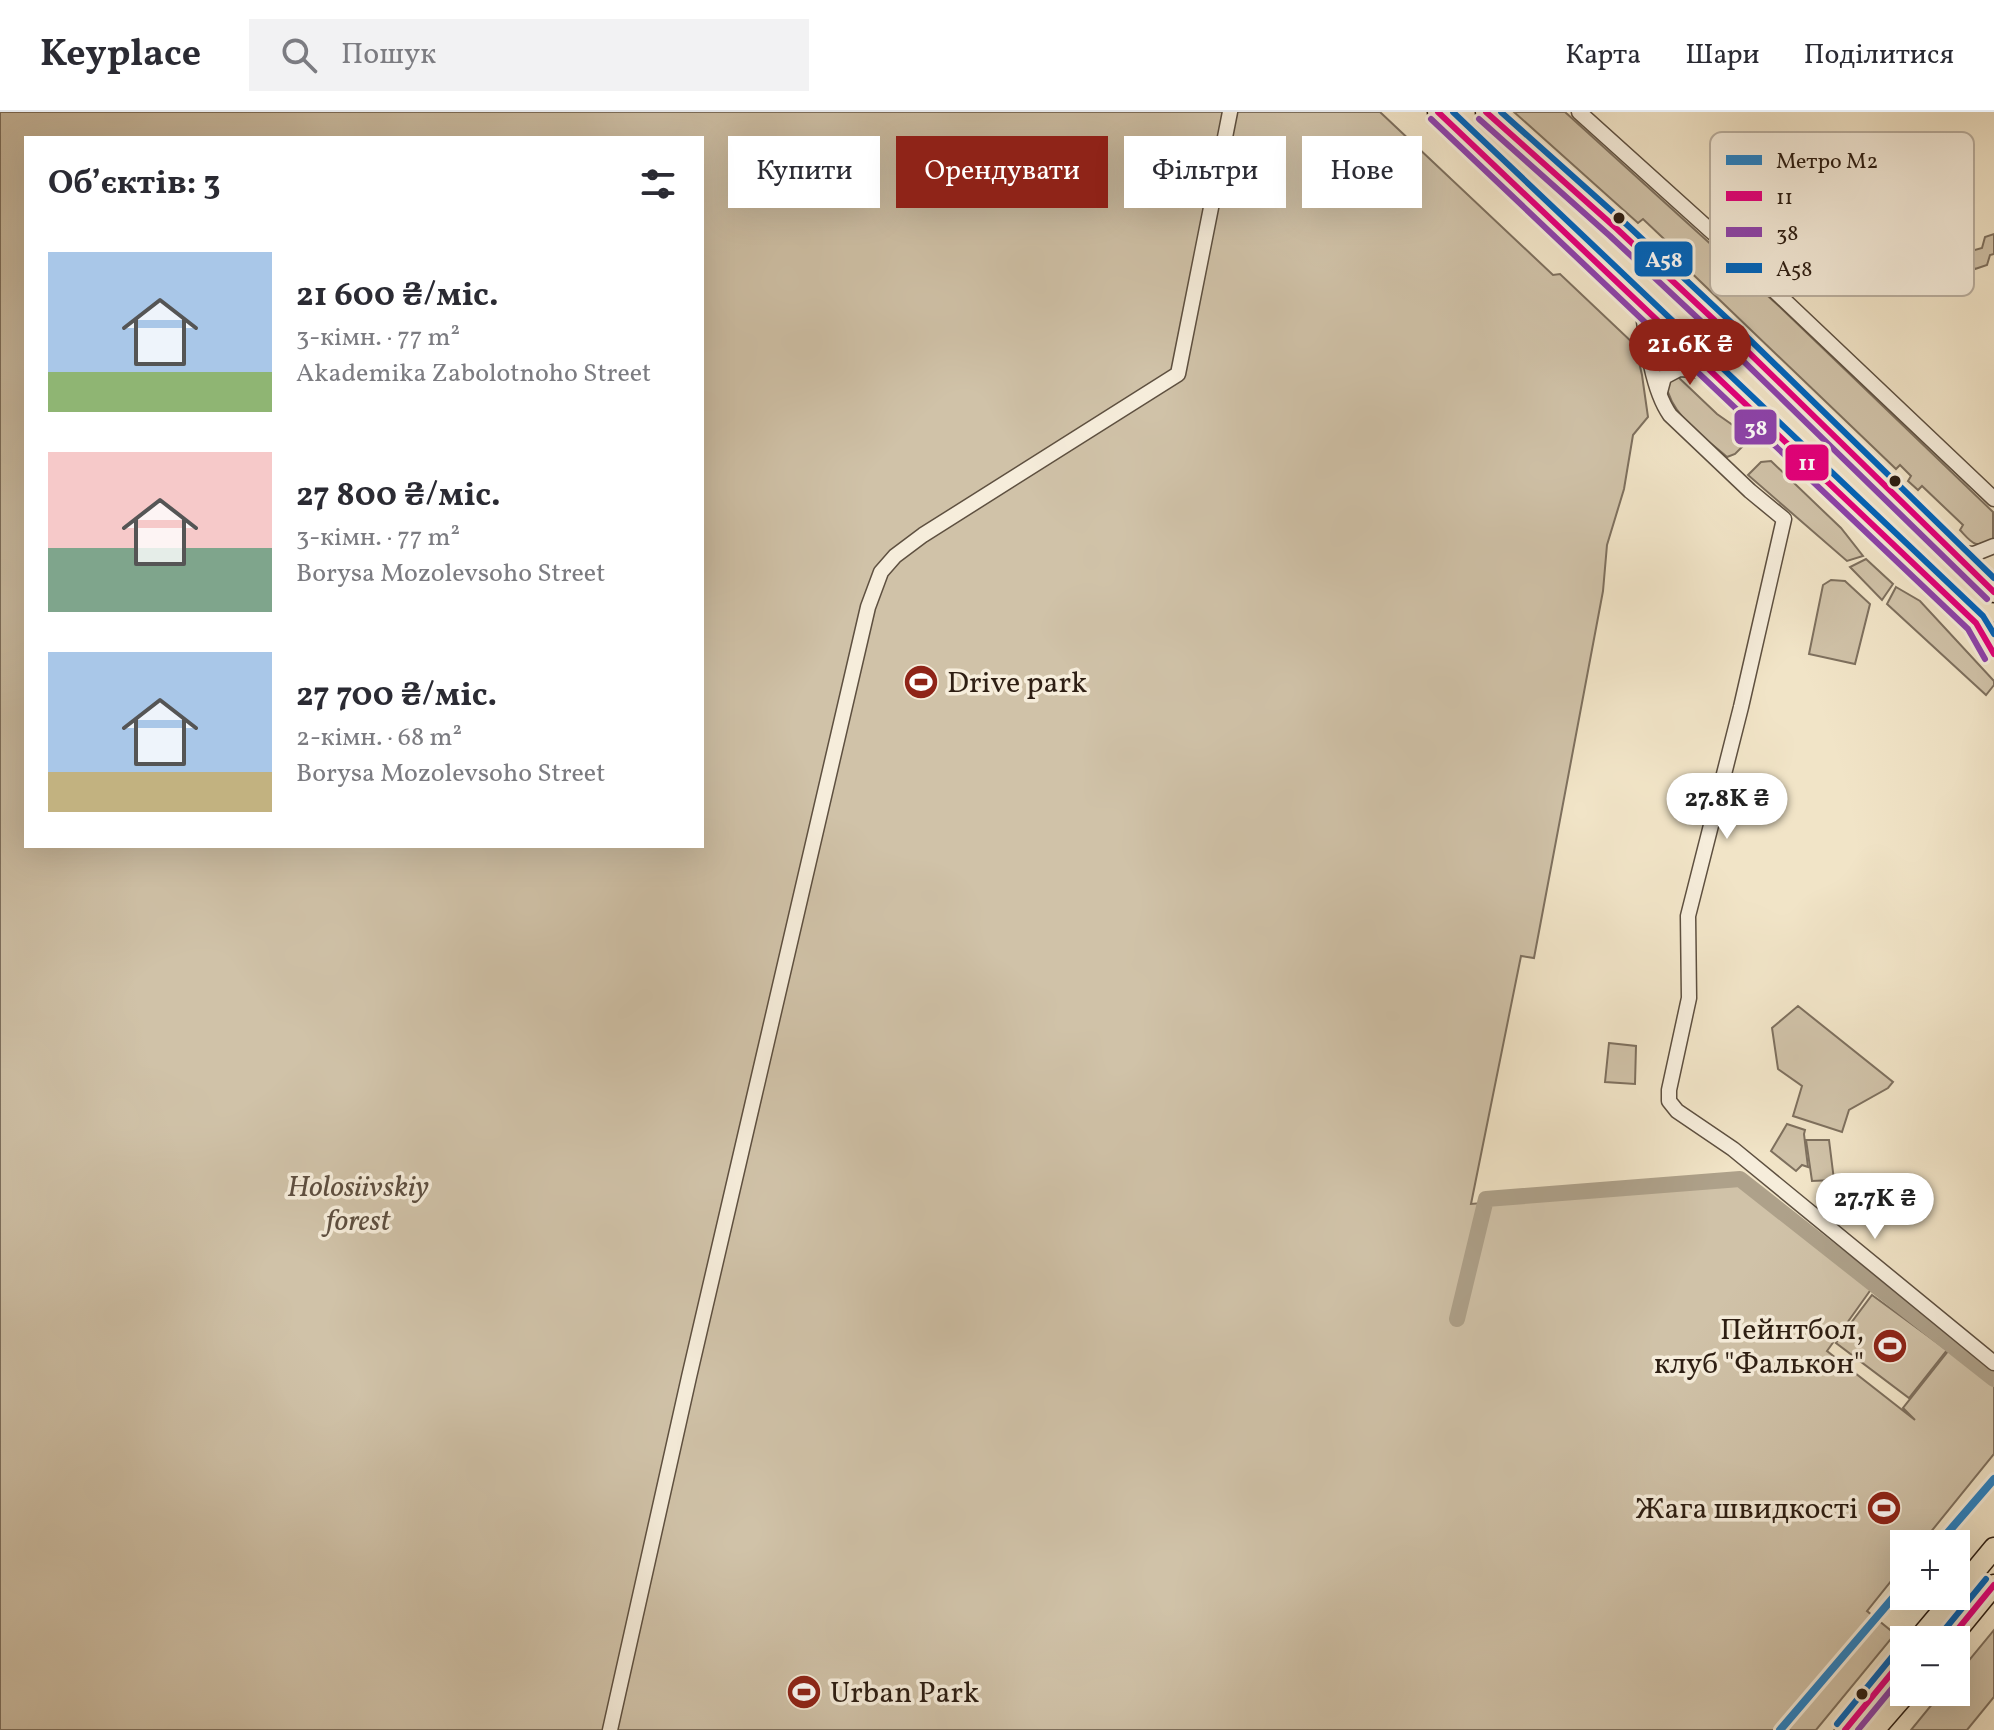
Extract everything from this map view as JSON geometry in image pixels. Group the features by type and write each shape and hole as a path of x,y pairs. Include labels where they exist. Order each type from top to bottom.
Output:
{"highway":[{"path":"1438,112 1994,638"},
{"path":"1496,116 1742,346 1994,592"},
{"path":"1976,623 1994,654"},
{"path":"1970,1577 1994,1548"},
{"path":"1960,1626 1994,1585"},
{"path":"1930,1626 1943,1610"},
{"path":"1845,1730 1890,1675"},
{"path":"1874,1730 1895,1706"}],"street":[{"path":"610,1730 868,607 881,572 895,556 923,535 1178,374 1230,112"},
{"path":"1579,112 1710,230"},
{"path":"1780,296 1994,499"},
{"path":"1642,305 1646,338 1660,396 1670,415 1784,519 1688,916 1689,998 1669,1101 1677,1111 1738,1153 1994,1363"},
{"path":"1660,396 1664,377 1668,373 1689,368 1713,371"},
{"path":"1956,553 1974,554 1994,546"}],"green space":[{"name":"Holosiivskiy forest","path":"0,112 1380,112 1405,136 1302,136 1302,208 1422,208 1422,152 1553,275 1560,274 1635,345 1648,417 1633,435 1624,489 1607,545 1603,591 1534,958 1521,956 1471,1204 1740,1182 1872,1288 1827,1351 1915,1420 1903,1408 1949,1350 1994,1384 1994,1454 1932,1530 1890,1530 1890,1582 1867,1611 1890,1630 1890,1640 1816,1730 0,1730"},
{"path":"1514,112 1565,112 1710,244 1710,291 1678,260 1681,255 1643,219 1638,223"},
{"path":"1994,234 1994,254 1990,255 1987,265 1975,269 1974,250 1982,248 1985,237"},
{"path":"1716,296 1768,296 1993,512 1993,540 1978,544 1968,539 1960,530 1963,525 1922,486 1918,490 1908,481 1911,476 1900,465 1896,469"},
{"path":"1676,375 1749,440 1735,454 1727,457 1681,416 1666,384"},
{"path":"1771,461 1841,528 1863,556 1847,561 1748,475 1761,462"},
{"path":"1866,559 1893,584 1882,600 1850,567"},
{"path":"1831,580 1845,581 1870,604 1855,664 1809,654 1823,585"},
{"path":"1896,587 1920,601 1994,681 1986,695 1887,604"},
{"path":"1798,1006 1893,1082 1849,1110 1842,1132 1793,1116 1802,1086 1778,1069 1772,1028"},
{"path":"1609,1043 1636,1046 1635,1084 1605,1082"},
{"path":"1787,1124 1805,1130 1808,1167 1802,1165 1796,1171 1771,1151"},
{"path":"1806,1140 1829,1140 1834,1180 1812,1181"},
{"name":"Пейнтбол, клуб \"Фалькон\"","path":"1872,1295 1947,1350 1909,1398 1836,1343"},
{"path":"1994,1630 1994,1697 1967,1730 1911,1730 1931,1706 1970,1706 1970,1659"}],"waterway":[{"path":"1457,1319 1486,1199 1740,1179 1994,1379"}],"metro line":[{"name":"M2","path":"1950,1530 1994,1479"},
{"name":"M2","path":"1780,1730 1890,1601"}],"transit line":[{"name":"11","path":"1438,112 1976,623 1994,654"},
{"name":"А58","path":"1453,112 1983,616 1994,634"},
{"name":"11","path":"1486,112 1742,346 1994,592"},
{"name":"А58","path":"1501,112 1749,339 1994,578"},
{"name":"38","path":"1431,119 1968,629 1985,659"},
{"name":"38","path":"1479,119 1735,353 1987,599"},
{"name":"А58","path":"1948,1626 1986,1579"},
{"name":"11","path":"1960,1626 1994,1585"},
{"name":"А58","path":"1837,1724 1890,1659"},
{"name":"11","path":"1845,1730 1890,1675"},
{"name":"38","path":"1858,1730 1890,1691"}],"place":[{"name":"Drive park","path":"921,682"},
{"name":"Пейнтбол, клуб \"Фалькон\"","path":"1890,1346"},
{"name":"Жага швидкості","path":"1884,1508"},
{"name":"Urban Park","path":"804,1692"}]}
